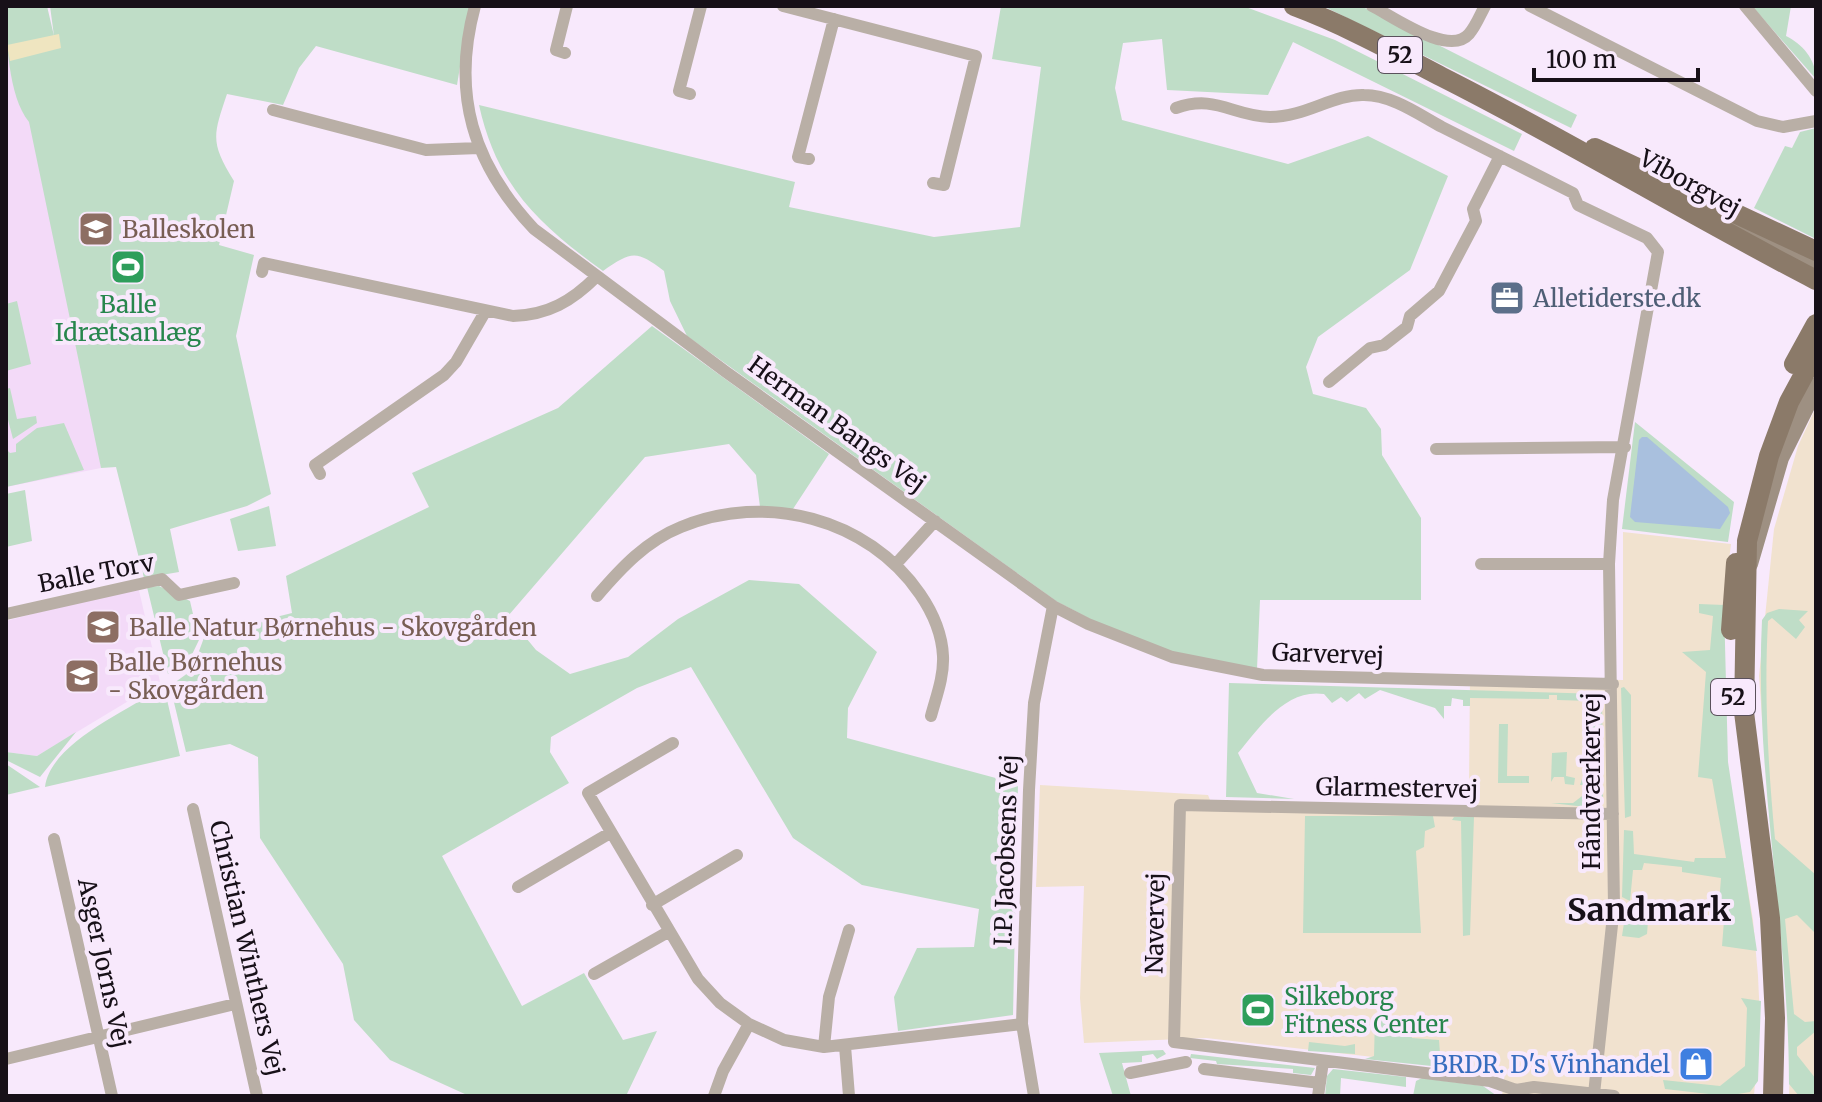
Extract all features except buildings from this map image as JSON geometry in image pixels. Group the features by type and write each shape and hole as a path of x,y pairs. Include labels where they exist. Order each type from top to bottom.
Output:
{"main road":[{"name":"Viborgvej","path":"1294,6 1352,31 1541,127 1647,189 1816,280"},
{"name":"Viborgvej","path":"1541,127 1636,165 1816,251"},
{"path":"1647,189 1671,193 1816,265"},
{"name":"52","path":"1771,943 1764,919 1739,774 1732,678 1732,598 1739,537 1759,451 1777,398 1816,324"},
{"path":"1749,564 1747,541 1769,456 1789,402 1816,352"},
{"path":"1749,564 1780,458 1816,386"},
{"name":"52","path":"1749,564 1744,712 1771,943 1776,1080 1773,1096"}],"street":[{"name":"Herman Bangs Vej","path":"475,6 466,51 465,85 479,148 508,201 534,229 1053,606"},
{"path":"565,53 556,50 567,6"},
{"path":"690,94 679,91 701,6"},
{"path":"783,6 976,56 944,185 933,183"},
{"path":"1372,6 1444,43 1462,40 1469,34 1485,6"},
{"path":"1530,6 1757,121 1783,127 1816,121"},
{"path":"1745,6 1816,91"},
{"path":"809,159 798,157 834,19"},
{"name":"Håndværkervej","path":"1176,108 1195,101 1212,102 1251,115 1270,117 1311,111 1345,97 1382,96 1573,193 1578,205 1647,238 1658,252 1613,500 1609,564 1613,684 1613,919 1594,1094"},
{"path":"273,110 426,150 479,148"},
{"path":"1329,382 1370,348 1384,345 1407,327 1410,316 1439,291 1476,221 1473,209 1500,156"},
{"path":"262,272 264,263 485,312 534,316 579,293 596,277"},
{"path":"320,474 315,465 444,375 456,362 485,312"},
{"path":"1436,449 1625,447"},
{"path":"597,596 623,566 651,544 691,524 746,511 812,517 871,545 895,565 929,607 939,631 943,672 931,716"},
{"path":"895,565 935,521"},
{"path":"1481,564 1609,564"},
{"name":"Balle Torv","path":"6,614 162,579 179,595 234,583"},
{"name":"Garvervej","path":"1053,606 1172,657 1263,675 1613,684"},
{"name":"I.P. Jacobsens Vej","path":"1034,1096 1022,1024 1034,703 1053,606"},
{"path":"673,743 588,793 668,932 712,995 749,1024 784,1040 824,1047 1022,1024"},
{"name":"Glarmestervej","path":"1180,805 1613,814"},
{"name":"Navervej","path":"1171,1062 1180,805"},
{"name":"Christian Winthers Vej","path":"193,809 257,1096"},
{"path":"518,887 610,833"},
{"name":"Asger Jorns Vej","path":"54,839 96,1037 112,1096"},
{"path":"652,905 737,855"},
{"path":"824,1047 829,997 849,930"},
{"path":"594,974 668,932"},
{"path":"6,1059 235,1004"},
{"path":"714,1096 723,1071 749,1024"},
{"path":"1174,1042 1490,1081 1513,1093 1534,1087 1614,1096"},
{"path":"845,1046 849,1096"},
{"path":"1130,1073 1171,1062 1186,1062"},
{"path":"1204,1069 1319,1090 1323,1062"}],"shaded area":[{"path":"58,34 101,468 6,487 6,46"},
{"path":"1816,407 1816,1096 1789,1096 1791,1032 1787,969 1768,800 1759,676 1774,529 1798,446"},
{"path":"1623,532 1731,544 1724,601 1726,760 1753,920 1758,976 1760,1019 1754,1096 1502,1096 1505,1072 1206,1038 1084,1043 1080,998 1084,886 1036,887 1040,785 1208,795 1214,810 1472,816 1469,785 1470,676 1623,680"},
{"name":"Balle Børnehus - Skovgården","path":"138,586 160,682 37,756 6,752 6,621"}],"green space":[{"path":"6,6 47,6 54,36 50,6 470,6 457,85 316,46 299,68 283,105 227,94 216,139 221,157 234,181 219,245 254,255 236,336 271,494 247,506 170,529 179,572 144,578 116,467 101,468 29,122 12,82"},
{"path":"1001,6 1243,6 1335,40 1522,134 1514,151 1293,42 1268,95 1167,90 1162,39 1123,43 1115,88 1122,120 1288,164 1368,136 1448,176 1410,270 1318,337 1306,367 1313,394 1366,408 1381,429 1382,455 1421,518 1421,600 1260,600 1257,669 1169,652 1109,629 1056,601 687,336 670,301 664,271 655,264 634,256 603,271 559,237 523,201 509,181 487,133 479,105 795,182 789,207 934,237 1020,227 1041,67 992,59"},
{"path":"1323,6 1361,6 1577,115 1571,128"},
{"path":"1752,6 1791,6 1786,36 1807,53 1814,65 1816,79"},
{"path":"1816,128 1816,239 1754,208 1785,146 1792,148 1800,132"},
{"path":"17,301 31,364 6,371 6,304"},
{"path":"652,326 829,454 793,509 760,507 756,475 729,444 645,457 508,616 536,650 570,674 628,657 678,619 749,580 799,584 877,652 848,708 847,738 1018,784 1013,1015 898,1031 894,997 917,948 974,947 979,909 862,885 793,838 691,667 637,688 551,737 550,752 569,783 442,856 522,1006 584,973 623,1040 657,1031 626,1096 467,1095 390,1060 354,1020 343,964 260,838 258,757 230,744 186,752 170,686 192,670 205,635 292,613 286,576 429,507 412,473 558,408"},
{"path":"10,388 17,419 36,416 37,423 13,439 6,412 6,389"},
{"path":"1635,422 1734,502 1728,542 1622,529"},
{"path":"64,423 84,470 6,487 6,449 10,453 16,452 16,444 37,428"},
{"path":"25,490 32,541 6,547 6,494"},
{"path":"269,506 276,546 238,551 230,519"},
{"path":"159,586 190,601 199,640 184,671 168,674 147,587"},
{"path":"1699,604 1724,605 1728,762 1757,951 1722,946 1725,908 1719,904 1721,878 1682,872 1682,867 1644,863 1642,870 1633,870 1630,901 1622,897 1624,830 1633,831 1634,854 1694,862 1695,858 1726,858 1712,779 1698,777 1706,672 1682,652 1710,650 1713,616 1699,613"},
{"path":"1779,609 1808,611 1799,620 1805,627 1796,639 1772,618 1768,621 1766,675 1775,839 1816,875 1816,934 1797,915 1785,919 1794,1014 1805,1022 1816,1021 1816,1031 1797,1047 1797,1055 1816,1079 1816,1094 1799,1096 1789,1084 1784,968 1763,737 1762,620 1767,613"},
{"path":"1229,683 1602,694 1603,796 1600,803 1586,807 1551,803 1573,803 1586,793 1586,785 1580,785 1582,779 1589,778 1591,701 1557,700 1557,695 1549,695 1549,699 1470,698 1470,706 1463,706 1463,700 1452,698 1451,706 1444,706 1444,719 1435,708 1380,690 1365,699 1359,693 1347,702 1341,697 1332,703 1324,694 1310,694 1286,703 1265,721 1238,753 1257,793 1294,799 1226,797"},
{"path":"1624,687 1631,695 1631,816 1625,818 1621,688"},
{"path":"160,689 165,691 180,756 45,787 50,771 75,743"},
{"path":"1499,724 1508,724 1507,776 1529,776 1529,783 1498,783"},
{"path":"76,732 40,777 6,760 6,752 37,756"},
{"path":"1567,752 1566,776 1575,778 1574,785 1565,784 1564,777 1554,777 1551,782 1552,753"},
{"path":"6,764 40,787 6,795"},
{"path":"1305,816 1433,816 1435,827 1425,831 1424,847 1416,851 1421,933 1303,933"},
{"path":"1454,817 1474,817 1470,935 1463,936 1461,821 1452,820"},
{"path":"1626,910 1629,910 1629,918 1648,921 1647,934 1639,938 1622,936"},
{"path":"1741,998 1761,1001 1758,1081 1750,1092 1726,1096 1665,1089 1663,1080 1720,1086 1745,1066 1747,1008"},
{"path":"1375,1018 1407,1019 1412,1038 1439,1040 1441,1067 1365,1059 1374,1056"},
{"path":"1309,1042 1345,1046 1355,1044 1355,1054 1308,1051"},
{"path":"1163,1050 1166,1054 1157,1059 1153,1054 1142,1056 1142,1062 1122,1063 1131,1096 1113,1096 1099,1053"},
{"path":"1191,1054 1315,1068 1311,1075 1293,1073 1293,1069 1217,1064 1216,1061 1190,1058"},
{"path":"1333,1069 1406,1077 1406,1087 1341,1078 1340,1096 1325,1096 1327,1076"},
{"path":"1422,1078 1483,1086 1497,1096 1413,1096 1416,1081"}],"sand":[{"path":"59,34 61,48 10,61 7,45"}],"water":[{"path":"1647,437 1728,507 1730,513 1720,529 1635,522 1630,517 1639,440"}],"place":[{"name":"Balleskolen","path":"96,229"},
{"name":"Balle Idrætsanlæg","path":"128,267"},
{"name":"Alletiderste.dk","path":"1507,298"},
{"name":"Balle Natur Børnehus - Skovgården","path":"103,627"},
{"name":"Balle Børnehus - Skovgården","path":"82,676"},
{"name":"Silkeborg Fitness Center","path":"1258,1010"},
{"name":"BRDR. D's Vinhandel","path":"1696,1064"}],"district":[{"name":"Sandmark","path":"1649,910"}]}
